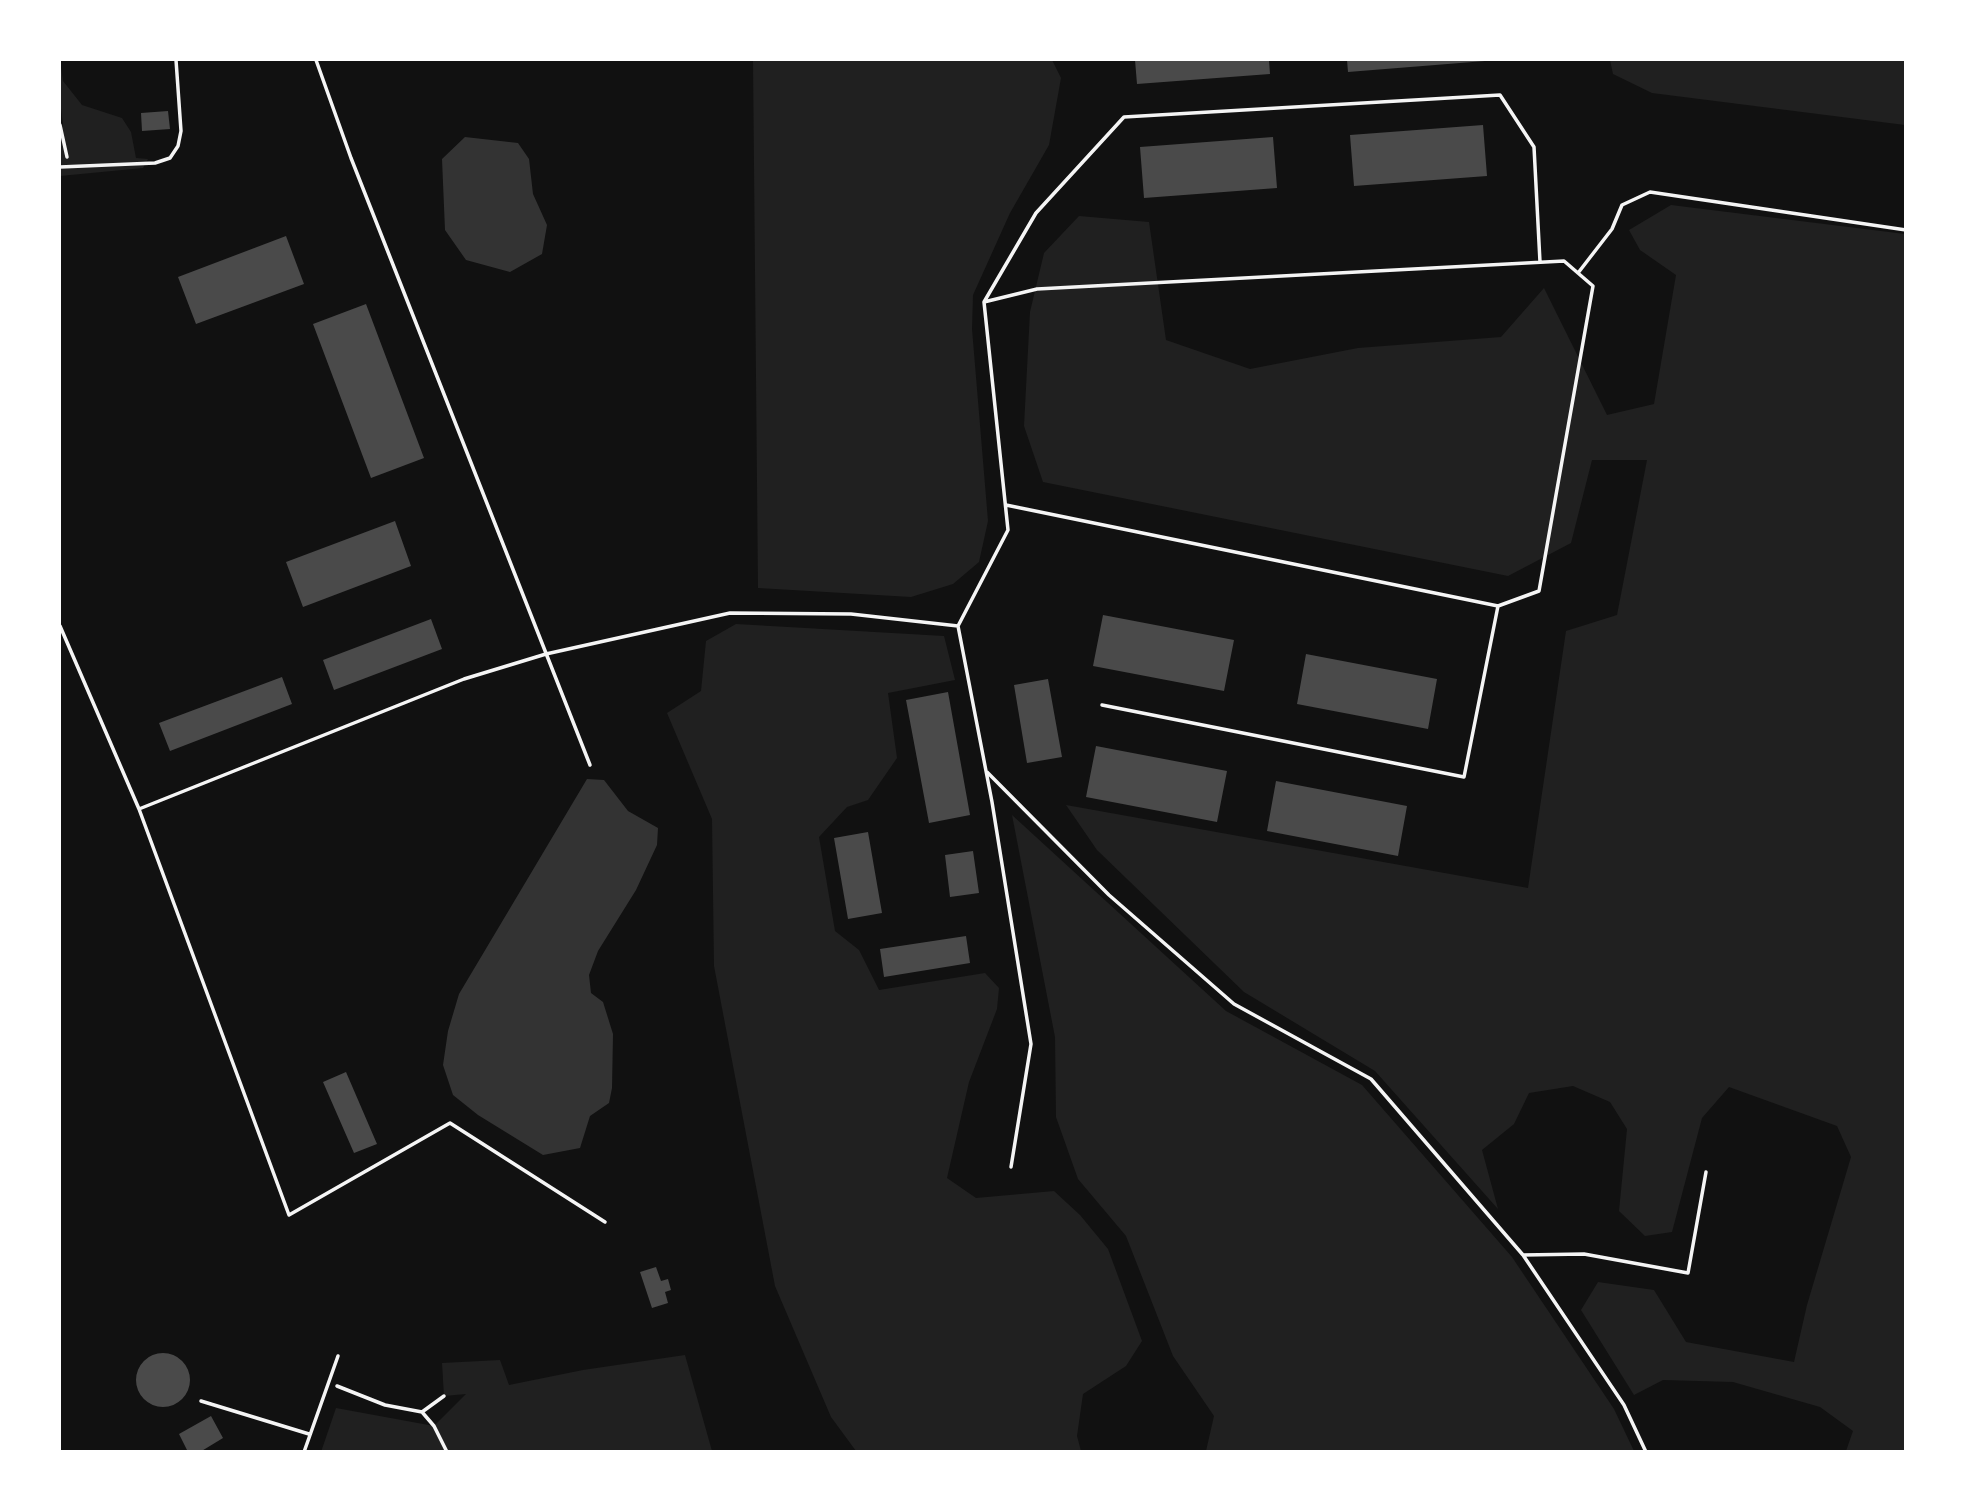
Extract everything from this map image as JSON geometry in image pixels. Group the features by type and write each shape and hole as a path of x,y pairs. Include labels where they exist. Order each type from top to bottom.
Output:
{"lane":[{"path":"60,167 155,163 170,158 178,146 181,131 176,60"},
{"path":"316,60 356,171 590,765"},
{"path":"1010,1167 1031,1044 986,771 958,626 1008,530 984,302 1036,213 1124,117 1500,95 1534,147 1540,262"},
{"path":"1578,273 1612,229 1622,205 1650,192 1906,230"},
{"path":"984,302 1037,289 1564,261 1593,286 1539,591 1498,606 1006,505"},
{"path":"1102,705 1464,778 1498,606"},
{"path":"139,809 464,679 546,654 730,612 851,614 958,626"},
{"path":"60,626 139,809 289,1215 450,1123 605,1222"},
{"path":"986,771 1109,895 1234,1004 1371,1079 1523,1255 1624,1405 1646,1451"},
{"path":"1523,1255 1584,1254 1688,1273 1706,1172"},
{"path":"304,1451 338,1356"},
{"path":"201,1401 309,1434"}],"path":[{"path":"60,125 69,166"},
{"path":"329,1382 385,1405 422,1412 434,1426 447,1451"},
{"path":"422,1412 443,1396"}],"shaded area":[{"path":"60,60 63,81 82,105 122,118 131,132 136,158 148,159 143,168 60,176 60,134 63,124"},
{"path":"753,60 1052,60 1061,78 1049,145 1010,213 973,295 972,329 988,521 979,562 953,584 911,597 758,588"},
{"path":"1610,60 1905,60 1905,125 1652,93 1613,74"},
{"path":"465,137 518,143 529,159 533,194 547,225 542,254 510,272 466,260 445,230 442,159"},
{"path":"1671,205 1905,234 1905,1451 1846,1451 1853,1431 1820,1407 1733,1382 1663,1380 1634,1395 1581,1310 1598,1282 1654,1290 1686,1342 1794,1362 1807,1305 1851,1157 1837,1126 1729,1087 1702,1118 1672,1232 1645,1236 1619,1211 1627,1129 1610,1102 1573,1086 1529,1093 1514,1124 1482,1150 1498,1209 1375,1071 1244,992 1097,850 1066,805 1528,888 1566,631 1617,615 1647,460 1592,460 1571,543 1508,576 1043,482 1024,426 1030,312 1044,253 1079,216 1149,222 1166,340 1250,369 1358,348 1501,337 1544,288 1607,415 1654,404 1676,275 1640,250 1629,230"},
{"path":"736,624 944,636 955,680 888,693 897,758 868,800 847,807 819,837 835,931 859,950 879,990 985,973 999,988 997,1009 969,1082 947,1178 976,1198 1054,1191 1080,1215 1108,1249 1142,1341 1126,1366 1083,1394 1077,1436 1081,1451 856,1451 831,1417 775,1286 714,966 712,819 667,713 701,691 706,641"},
{"path":"587,779 604,780 628,811 658,828 657,845 636,890 598,951 589,975 591,993 603,1002 613,1034 612,1088 609,1103 590,1116 580,1148 543,1155 478,1115 453,1095 443,1065 448,1031 459,994"},
{"path":"1012,815 1226,1011 1362,1085 1512,1257 1614,1409 1634,1451 1206,1451 1214,1416 1173,1356 1126,1236 1078,1179 1056,1117 1055,1037"},
{"path":"685,1355 712,1451 321,1452 336,1408 434,1426 466,1394 444,1396 442,1363 500,1360 509,1385 583,1370"}],"building":[{"path":"1135,60 1269,60 1270,74 1137,84"},
{"path":"1347,60 1485,60 1485,61 1348,72"},
{"path":"168,111 170,129 142,131 141,113"},
{"path":"1483,125 1487,176 1354,186 1350,135"},
{"path":"1273,137 1277,188 1144,198 1140,147"},
{"path":"286,236 304,284 196,324 178,277"},
{"path":"366,304 424,458 371,478 313,324"},
{"path":"395,521 411,566 303,607 286,562"},
{"path":"1103,615 1234,640 1224,691 1093,666"},
{"path":"431,619 442,649 334,690 323,660"},
{"path":"1306,654 1437,679 1428,729 1297,704"},
{"path":"282,677 292,704 170,751 159,723"},
{"path":"1048,679 1062,757 1027,763 1014,685"},
{"path":"948,692 970,815 929,823 906,700"},
{"path":"1096,746 1227,771 1217,822 1086,797"},
{"path":"1276,781 1407,806 1398,856 1267,831"},
{"path":"868,832 882,913 848,919 834,838"},
{"path":"973,851 979,893 950,897 945,855"},
{"path":"966,936 970,963 884,977 880,949"},
{"path":"346,1072 377,1144 354,1153 323,1082"},
{"path":"656,1267 661,1281 668,1279 671,1290 665,1292 668,1303 652,1308 640,1272"},
{"path":"163,1353 182,1361 190,1380 182,1399 163,1407 144,1399 136,1380 144,1361"},
{"path":"211,1416 223,1438 200,1452 188,1452 179,1434"}]}
